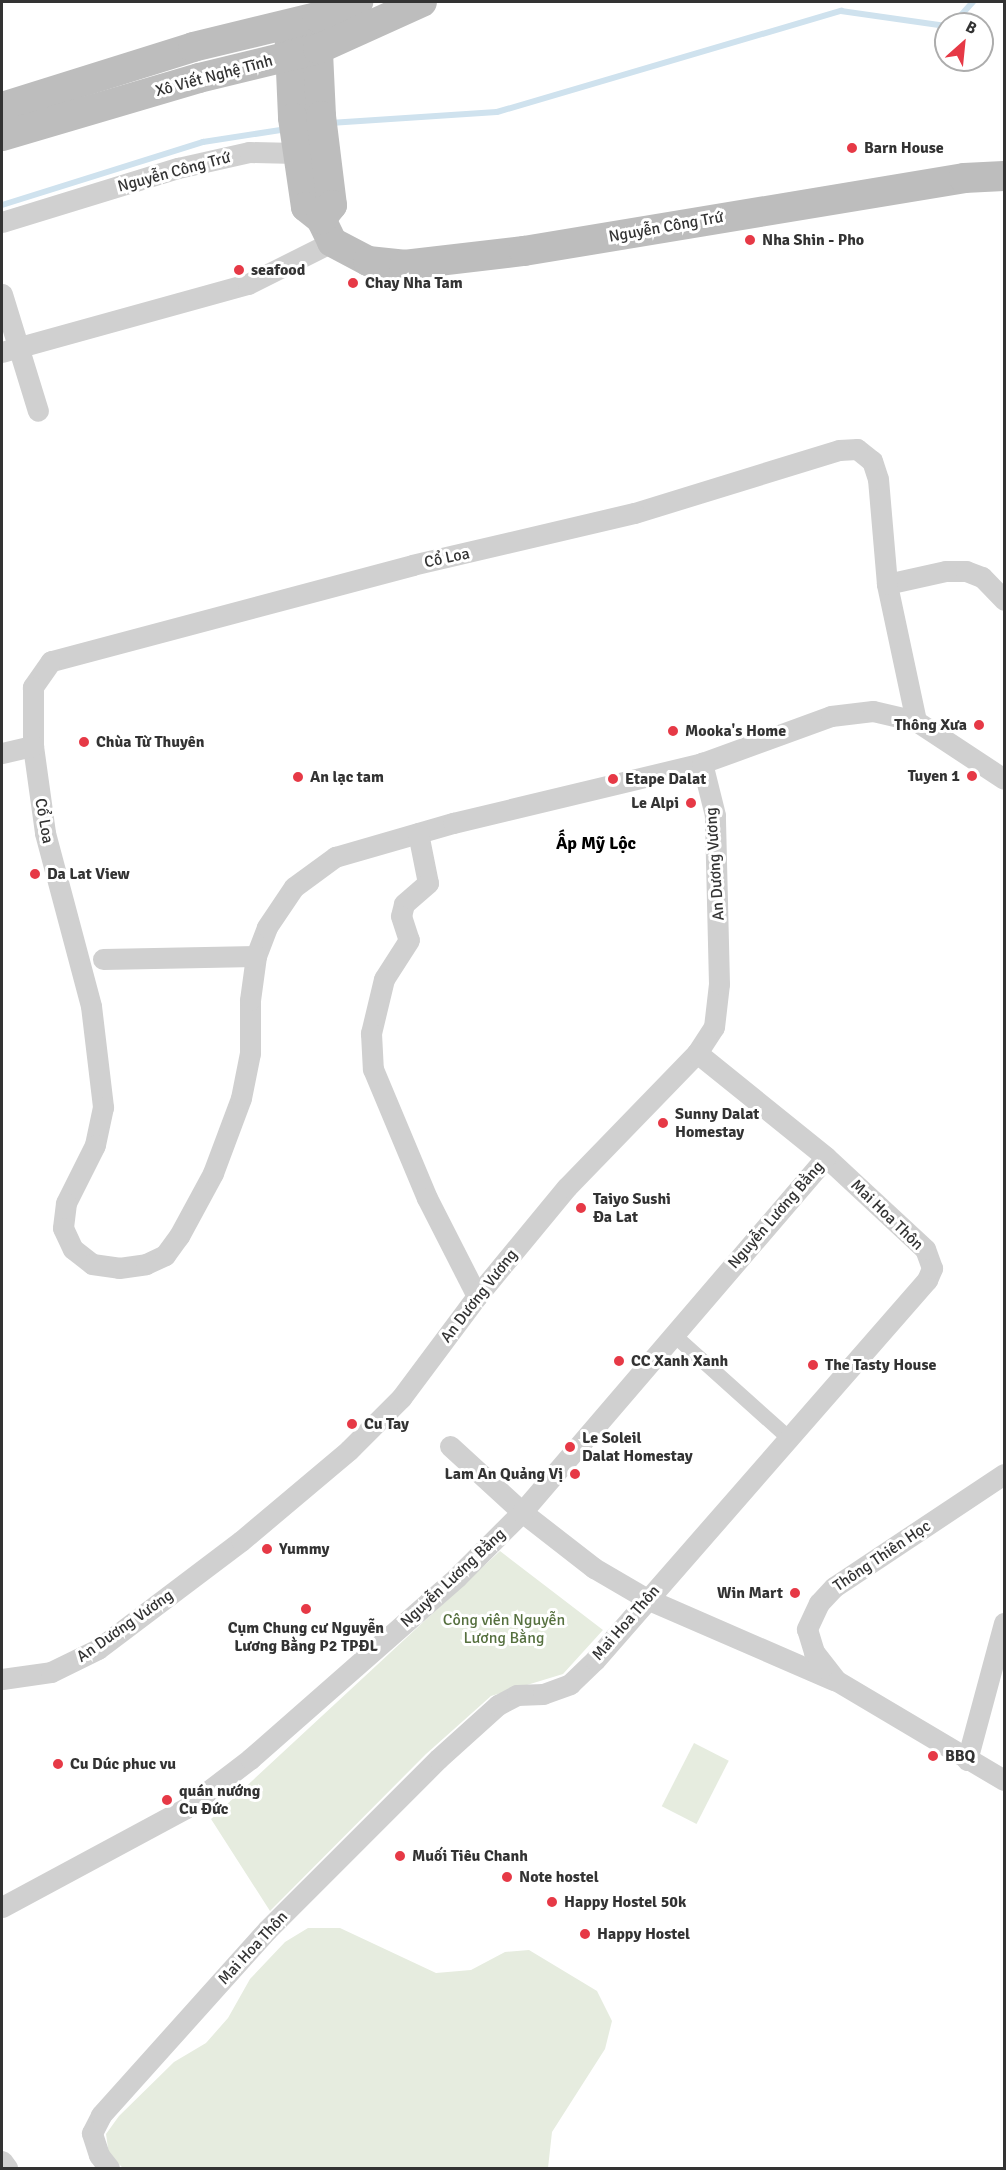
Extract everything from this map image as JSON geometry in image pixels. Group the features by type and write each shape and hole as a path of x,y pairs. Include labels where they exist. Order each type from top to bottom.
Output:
{"main road":[{"name":"Xô Viết Nghệ Tĩnh","path":"2,107 193,47 303,21 358,2"},
{"name":"Xô Viết Nghệ Tĩnh","path":"2,136 304,53 422,2"},
{"path":"303,21 310,152 306,207 326,230"},
{"name":"Nguyễn Công Trứ","path":"326,230 368,261 428,262 524,250 964,178 1005,176"}],"street":[{"name":"Nguyễn Công Trứ","path":"2,222 178,168 249,152 310,152"},
{"path":"10,350 248,284 326,230"},
{"path":"2,294 10,350 38,411"},
{"name":"Cổ Loa","path":"857,449 872,461 878,478 887,584 916,721 873,711 831,716 702,763 418,833 335,857 302,881 280,903 256,956 246,1076 213,1173 165,1255 146,1264 119,1268 92,1264 73,1249 63,1228 66,1203 95,1145 103,1107 102,1080 91,1006 45,833 33,746 33,687 42,670 61,657 634,513 839,450 857,449"},
{"path":"887,584 946,571 966,571 982,578 1005,600"},
{"path":"916,721 1005,779"},
{"path":"2,753 33,746"},
{"name":"An Dương Vương","path":"2,1679 51,1672 98,1649 241,1541 349,1450 400,1398 477,1296 567,1188 697,1053 714,1027 719,984 715,815 702,763"},
{"path":"418,833 428,883 404,904 401,916 409,940 384,979 371,1033 373,1069 427,1198 477,1296"},
{"path":"103,959 256,956"},
{"name":"Mai Hoa Thôn","path":"109,2169 99,2155 92,2133 101,2115 267,1930 438,1759 498,1705 517,1695 543,1694 570,1684 790,1439 927,1280 932,1268 925,1249 826,1157 697,1053"},
{"name":"Nguyễn Lương Bằng","path":"2,1907 186,1808 250,1759 457,1577 522,1512 826,1157"},
{"path":"674,1335 790,1439"},
{"path":"450,1446 522,1512 594,1568 647,1599 837,1681"},
{"name":"Thông Thiên Học","path":"1005,1474 844,1580 819,1603 807,1629 809,1642 837,1681 967,1760 1005,1780"},
{"path":"967,1760 1005,1623"},
{"path":"2,2161 6,2169"}],"green space":[{"name":"Công viên Nguyễn Lương Bằng","path":"500,1551 603,1630 563,1674 491,1696 426,1754 270,1911 211,1819"},
{"path":"694,1743 729,1761 697,1824 662,1806"},
{"path":"308,1928 340,1928 436,1973 471,1970 505,1952 529,1950 597,1991 612,2021 605,2049 552,2132 548,2168 123,2168 109,2155 106,2134 119,2116 174,2062 206,2043 228,2018 250,1979 285,1942"}],"waterway":[{"path":"964,12 973,2"},
{"path":"330,123 497,112 841,11 934,24"},
{"path":"2,205 203,142 287,129"}],"place":[{"name":"Barn House","path":"852,148"},
{"name":"Nha Shin - Pho","path":"750,240"},
{"name":"seafood","path":"239,270"},
{"name":"Chay Nha Tam","path":"353,283"},
{"name":"Thông Xưa","path":"979,725"},
{"name":"Mooka's Home","path":"673,731"},
{"name":"Chùa Từ Thuyên","path":"84,742"},
{"name":"Tuyen 1","path":"972,776"},
{"name":"An lạc tam","path":"298,777"},
{"name":"Etape Dalat","path":"613,779"},
{"name":"Le Alpi","path":"691,803"},
{"name":"Da Lat View","path":"35,874"},
{"name":"Sunny Dalat Homestay","path":"663,1123"},
{"name":"Taiyo Sushi Đa Lat","path":"581,1208"},
{"name":"CC Xanh Xanh","path":"619,1361"},
{"name":"The Tasty House","path":"813,1365"},
{"name":"Cu Tay","path":"352,1424"},
{"name":"Le Soleil Dalat Homestay","path":"570,1447"},
{"name":"Lam An Quảng Vị","path":"575,1474"},
{"name":"Yummy","path":"267,1549"},
{"name":"Win Mart","path":"795,1593"},
{"name":"Cụm Chung cư Nguyễn Lương Bằng P2 TPĐL","path":"306,1609"},
{"name":"BBQ","path":"933,1756"},
{"name":"Cu Dúc phuc vu","path":"58,1764"},
{"name":"quán nướng Cu Đức","path":"167,1800"},
{"name":"Muối Tiêu Chanh","path":"400,1856"},
{"name":"Note hostel","path":"507,1877"},
{"name":"Happy Hostel 50k","path":"552,1902"},
{"name":"Happy Hostel","path":"585,1934"}],"district":[{"name":"Ấp Mỹ Lộc","path":"596,843"}]}
